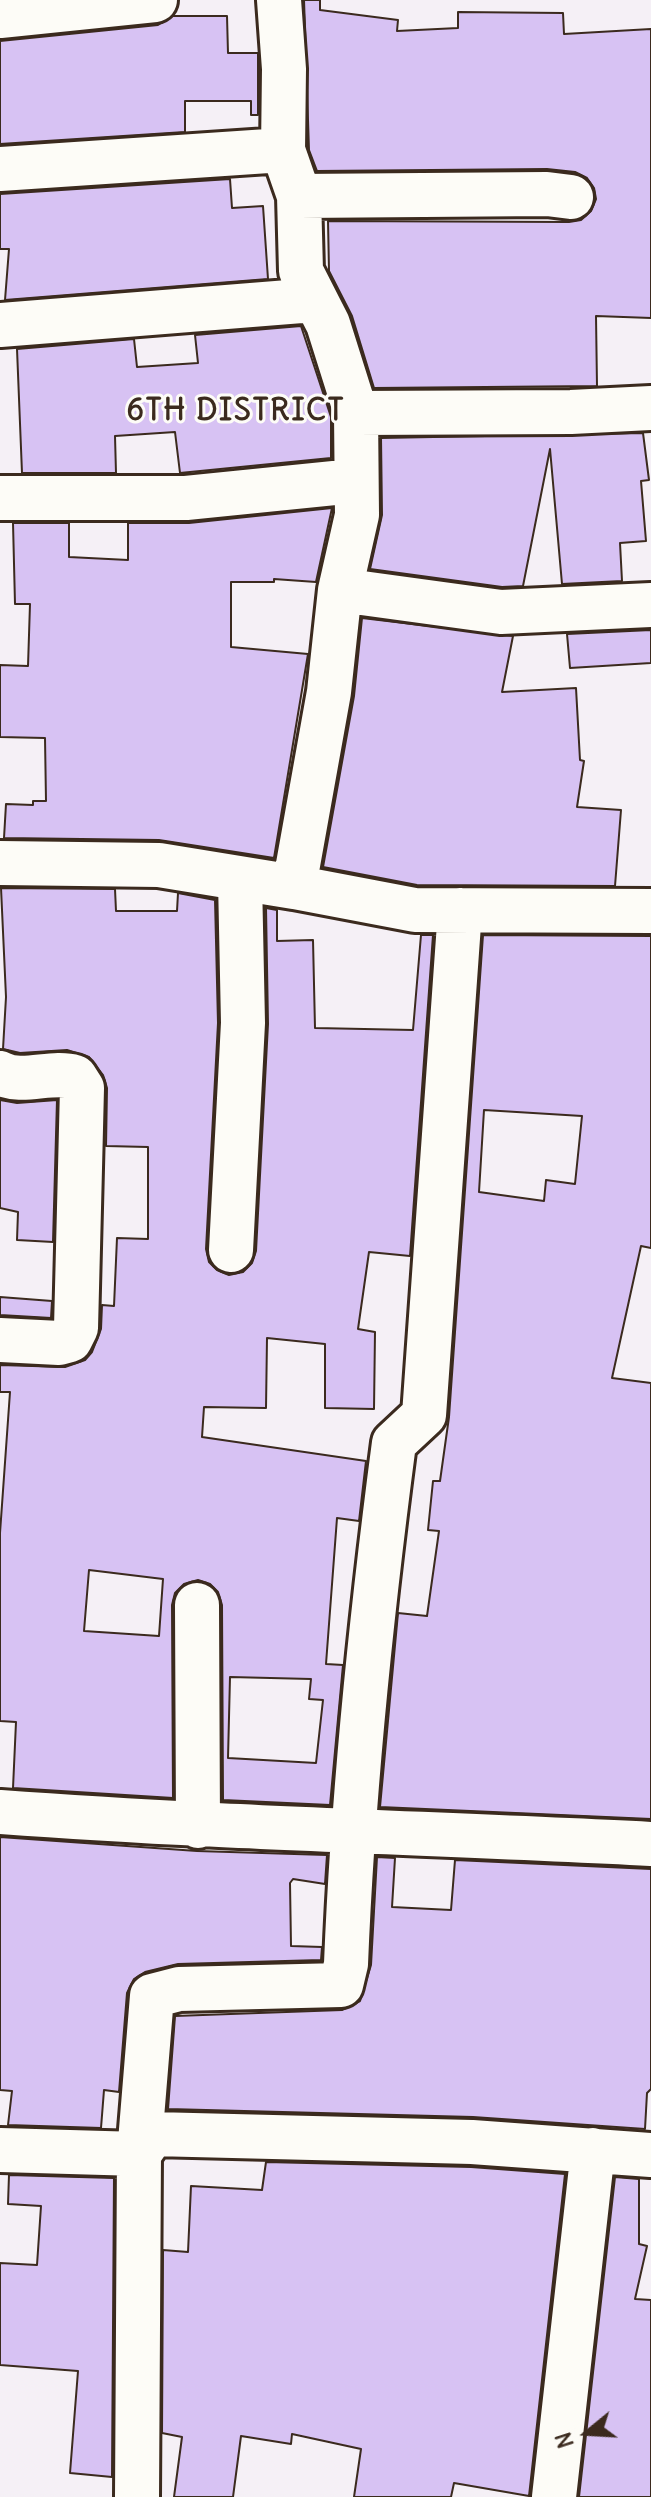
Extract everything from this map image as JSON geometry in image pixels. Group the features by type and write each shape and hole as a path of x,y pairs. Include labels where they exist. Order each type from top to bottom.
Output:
{"street":[{"path":"0,16 155,0"},
{"path":"279,0 284,69 283,150 299,196 301,271 328,324 356,413 354,481 357,515 340,590 329,692 294,887"},
{"path":"0,169 283,150"},
{"path":"299,196 547,194 571,197"},
{"path":"0,325 314,300"},
{"path":"356,413 571,412 651,408"},
{"path":"0,498 186,498 354,481"},
{"path":"340,590 501,612 651,605"},
{"path":"0,863 159,865 415,910 651,911"},
{"path":"231,1250 243,1023 240,880"},
{"path":"137,2497 139,2154 152,1996 179,1989 341,1985 346,1964 351,1828 363,1695 394,1443 424,1415 460,910"},
{"path":"0,1073 9,1078 63,1073 75,1077 82,1088 76,1328 70,1340 59,1343 0,1340"},
{"path":"197,1605 198,1826"},
{"path":"0,1812 198,1826 351,1828 651,1844"},
{"path":"139,2154 153,2134 472,2142 651,2155"},
{"path":"0,2150 139,2154"},
{"path":"554,2497 593,2150"}],"building":[{"path":"304,0 320,0 320,10 398,20 397,31 458,28 458,12 563,13 564,34 651,29 651,318 596,316 597,386 374,388 352,316 329,271 328,221 569,222 581,220 591,211 596,199 594,188 587,178 575,172 547,169 317,171 309,150"},
{"path":"173,16 227,16 228,53 258,53 258,115 251,115 251,101 185,101 185,132 0,144 0,41 158,25"},
{"path":"230,179 232,208 263,206 268,279 5,300 9,249 0,249 0,194"},
{"path":"301,326 331,417 331,458 180,473 175,432 115,436 116,473 22,473 17,349 134,339 137,367 198,363 195,335"},
{"path":"643,433 649,480 641,481 646,541 620,543 622,581 562,584 550,449 523,586 502,587 370,569 382,515 381,438"},
{"path":"332,508 316,582 274,579 274,582 231,582 231,647 308,654 274,858 159,840 4,838 6,804 33,805 33,801 46,801 45,738 0,737 0,665 28,666 30,604 15,604 13,523 69,523 69,557 128,560 128,523 189,523"},
{"path":"362,618 513,636 502,692 576,688 580,760 584,761 577,807 621,810 615,886 417,885 323,867 354,696"},
{"path":"651,630 651,663 570,668 567,634"},
{"path":"1,888 115,889 116,911 177,911 178,893 215,900 218,1023 206,1249 209,1262 229,1275 243,1272 252,1263 256,1251 268,1024 266,908 277,910 277,941 313,940 315,1028 413,1030 421,935 433,935 410,1256 369,1252 358,1329 375,1332 374,1409 325,1408 325,1344 267,1338 266,1408 204,1407 202,1437 366,1461 359,1521 337,1518 326,1664 343,1665 330,1805 223,1800 222,1605 218,1592 210,1584 198,1580 184,1584 175,1593 172,1605 173,1798 13,1788 16,1722 0,1721 0,1533 10,1392 0,1392 0,1365 65,1367 85,1360 92,1352 101,1329 102,1305 114,1306 117,1238 148,1239 148,1147 106,1146 107,1088 103,1075 89,1057 67,1050 20,1053 3,1049 6,997","holes":["89,1570 163,1579 159,1636 84,1631","230,1677 311,1679 309,1699 323,1700 316,1763 228,1758"]},
{"path":"483,935 651,936 651,1248 641,1246 612,1378 651,1383 651,1819 380,1807 398,1613 427,1616 439,1531 428,1530 433,1481 440,1481 449,1417","holes":["484,1110 582,1116 575,1184 546,1180 544,1201 479,1192"]},
{"path":"0,1100 17,1103 57,1100 53,1242 17,1240 18,1212 0,1208"},
{"path":"0,1297 52,1301 51,1318 0,1315"},
{"path":"0,1837 197,1851 327,1855 325,1884 293,1879 290,1883 291,1946 322,1947 321,1960 178,1964 145,1972 134,1979 127,1993 119,2092 104,2090 101,2128 8,2125 12,2091 0,2090"},
{"path":"377,1857 395,1858 392,1907 451,1910 455,1860 651,1869 651,2089 647,2093 645,2129 473,2117 168,2109 175,2016 342,2010 360,2001 371,1965"},
{"path":"266,2162 471,2167 565,2174 529,2496 454,2483 451,2497 354,2497 361,2449 292,2434 291,2444 241,2436 233,2497 174,2497 182,2437 162,2433 163,2250 188,2252 191,2186 262,2190"},
{"path":"9,2175 114,2178 112,2477 70,2473 78,2371 0,2365 0,2263 37,2265 41,2206 8,2204"},
{"path":"615,2177 639,2179 639,2244 647,2246 635,2299 651,2300 651,2497 579,2497"}],"district":[{"name":"6TH DISTRICT","path":"236,411"}]}
